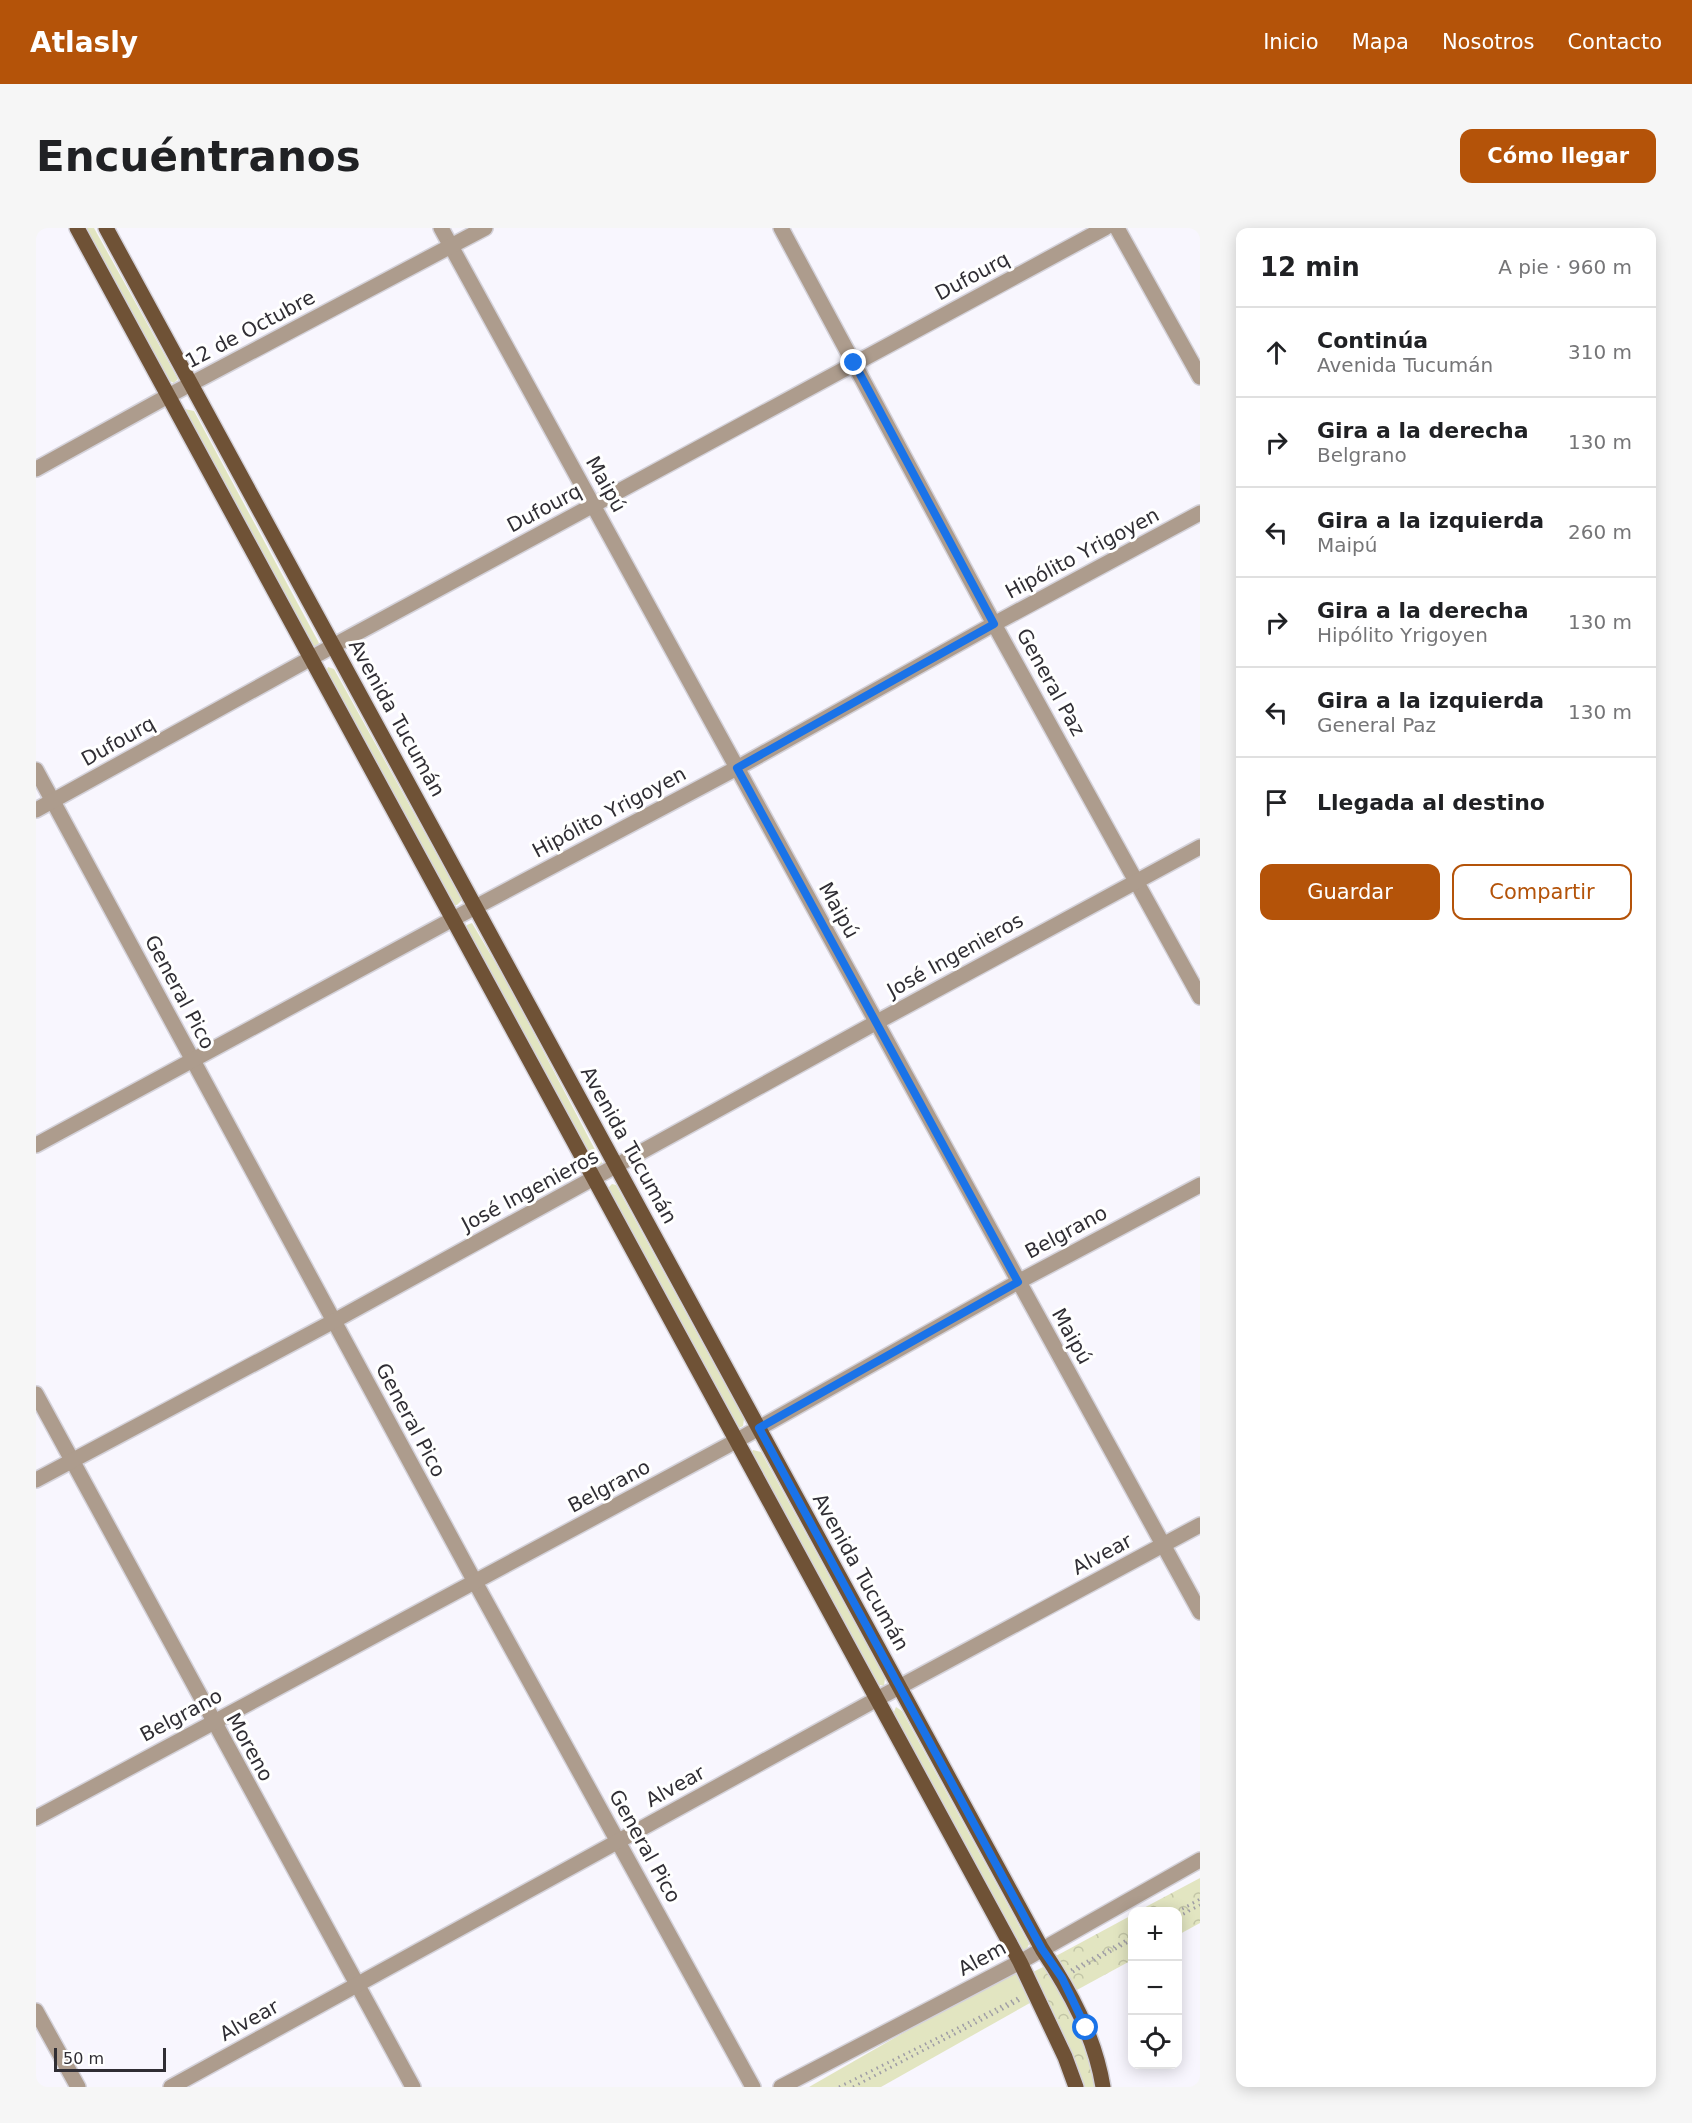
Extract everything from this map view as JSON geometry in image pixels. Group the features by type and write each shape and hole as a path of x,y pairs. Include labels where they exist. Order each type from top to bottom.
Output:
{"main road":[{"path":"77,228 1020,1962 1065,2057 1076,2087"},
{"name":"Avenida Tucumán","path":"106,228 1042,1949 1061,1977 1086,2028 1103,2087"}],"street":[{"name":"Maipú","path":"441,228 1200,1612"},
{"name":"12 de Octubre","path":"36,469 168,396 485,228"},
{"name":"General Paz","path":"781,228 994,624 1200,997"},
{"name":"Dufourq","path":"36,810 333,646 1106,228"},
{"path":"1118,228 1200,377"},
{"name":"Hipólito Yrigoyen","path":"36,1145 737,768 994,624 1200,513"},
{"name":"General Pico","path":"36,770 475,1582 753,2087"},
{"name":"José Ingenieros","path":"36,1480 334,1321 1200,847"},
{"name":"Belgrano","path":"36,1818 736,1441 1018,1282 1200,1185"},
{"name":"Moreno","path":"36,1394 413,2087"},
{"name":"Alvear","path":"171,2087 877,1699 1200,1525"},
{"name":"Alem","path":"781,2087 1020,1962 1200,1860"},
{"path":"36,2011 78,2087"}],"path":[{"path":"1182,1908 1200,1899"},
{"path":"1182,1915 1200,1905"},
{"path":"1061,1977 1128,1941"},
{"path":"839,2087 1033,1991"},
{"path":"853,2087 1033,1991"}],"green space":[{"path":"83,228 94,228 178,379 174,383 164,378"},
{"path":"185,409 194,411 319,643 316,648 310,648 184,414"},
{"path":"328,667 334,669 462,900 457,905 448,905 324,676"},
{"path":"472,923 508,984 602,1163 600,1168 593,1168 465,936 467,925"},
{"path":"612,1184 616,1185 744,1419 743,1426 737,1429 607,1189"},
{"path":"753,1450 761,1452 885,1678 884,1686 876,1684 749,1458"},
{"path":"896,1707 902,1711 1029,1944 1026,1951 1019,1948 893,1714"},
{"path":"1200,1878 1200,1923 1182,1933 1182,1907 1146,1907"},
{"path":"1128,1917 1128,1962 1075,1991 1056,1956"},
{"path":"1051,1963 1083,2025 1097,2087 1077,2087 1027,1975"},
{"path":"1018,1967 1037,1999 881,2087 809,2087"}],"route":[{"path":"854,363 994,624 737,768 1018,1282 759,1428 1042,1949 1062,1978 1086,2028"}]}
